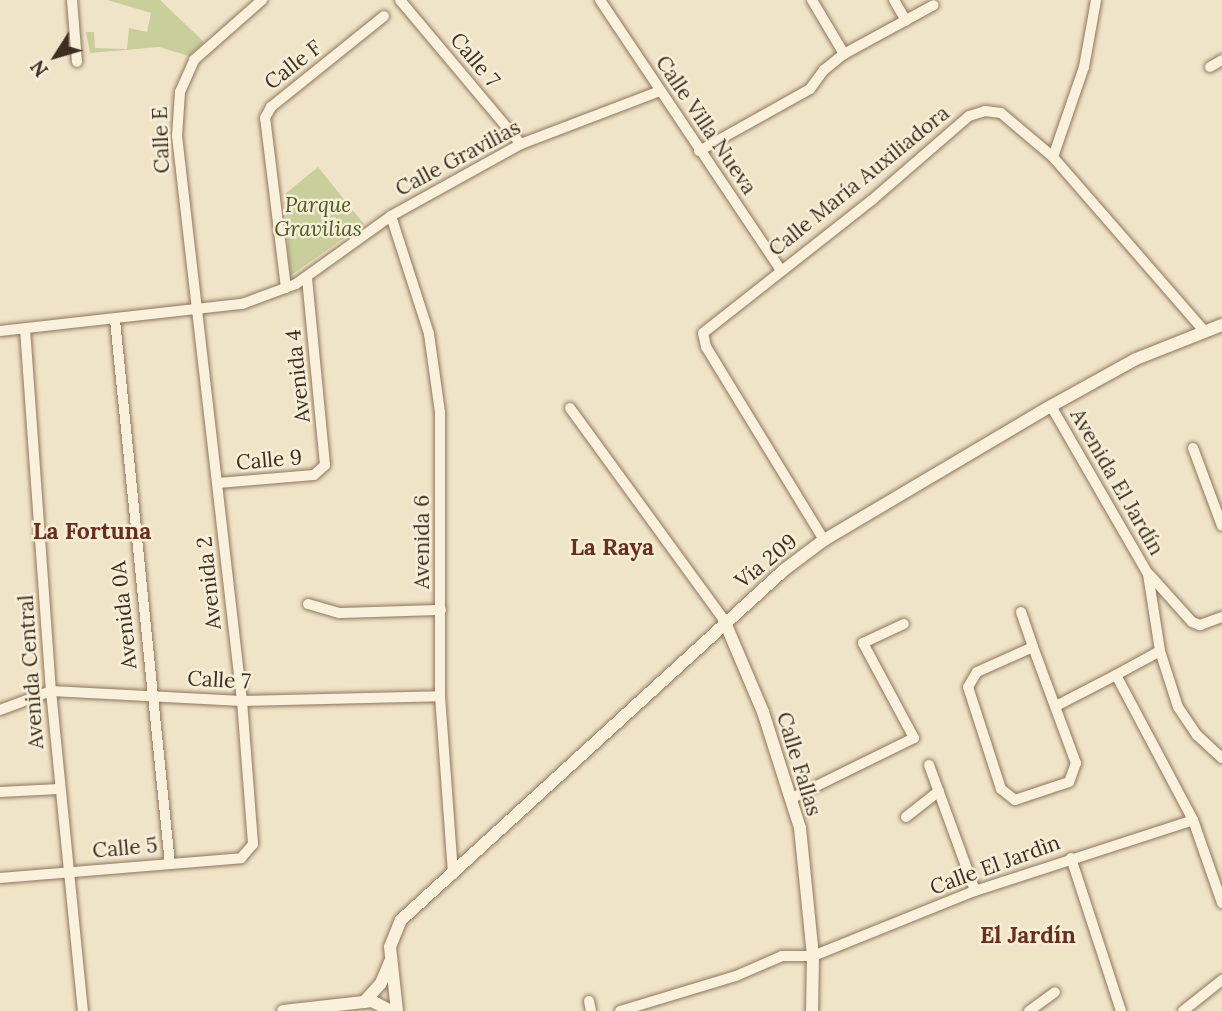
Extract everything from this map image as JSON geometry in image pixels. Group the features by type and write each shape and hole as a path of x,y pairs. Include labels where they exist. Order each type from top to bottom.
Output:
{"main road":[{"name":"Vía 209","path":"391,959 390,937 401,920 453,876 724,620 824,540 1136,359 1222,325"},
{"name":"Calle Fallas","path":"724,620 792,798 800,828 813,956 812,1011"},
{"path":"364,1002 381,984 391,959"},
{"path":"391,959 397,1011"},
{"path":"283,1011 364,1002 391,1011"}],"street":[{"path":"72,0 77,62"},
{"name":"Calle E","path":"198,312 177,136 180,92 194,60 262,0"},
{"name":"Calle 7","path":"400,0 521,144"},
{"name":"Calle Villa Nueva","path":"600,0 781,270"},
{"path":"813,0 845,54"},
{"path":"894,0 906,21"},
{"path":"1053,158 1084,67 1096,0"},
{"path":"699,151 810,89 824,70 845,54 934,5"},
{"name":"Calle F","path":"286,288 265,118 271,107 384,16"},
{"path":"1210,66 1222,60"},
{"name":"Calle Gravilias","path":"0,331 198,312 242,304 286,288 307,277 391,216 521,144 660,91"},
{"name":"Calle María Auxiliadora","path":"824,540 706,347 703,333 969,116 985,111 1001,113 1053,158 1203,331"},
{"name":"Avenida 6","path":"391,216 411,268 435,365 441,450 440,696 453,876"},
{"name":"Avenida 4","path":"307,277 326,460 323,470"},
{"name":"Avenida 2","path":"198,312 242,701 254,837 251,850"},
{"name":"Avenida 0A","path":"115,320 170,864"},
{"name":"Avenida Central","path":"24,329 51,691 82,1011"},
{"name":"Avenida El Jardín","path":"1051,406 1148,574 1160,651 1178,707 1197,735 1222,758"},
{"path":"570,408 724,620"},
{"path":"1193,448 1222,526"},
{"name":"Calle 9","path":"218,484 314,475 323,470"},
{"path":"1148,574 1192,621 1200,625 1222,617"},
{"path":"308,604 339,613 441,610"},
{"path":"1021,612 1076,763 1069,782 1015,800 1008,797 993,764 968,687 970,678 1033,647"},
{"path":"792,798 914,738 863,643 904,624"},
{"path":"1056,706 1160,651"},
{"path":"1116,676 1193,820 1222,903"},
{"name":"Calle 7","path":"0,710 51,691 242,701 440,696"},
{"path":"929,765 975,891"},
{"path":"0,792 60,789"},
{"path":"906,817 939,791"},
{"name":"Calle El Jardìn","path":"620,1011 736,976 782,956 813,956 975,891 1193,820"},
{"name":"Calle 5","path":"0,878 241,858 251,850"},
{"path":"1071,858 1121,1011"},
{"path":"1183,1011 1222,980"},
{"path":"1029,1011 1055,992"}],"green space":[{"path":"107,0 160,0 204,42 189,56 159,47 90,53 86,32 94,32 95,48 127,49 129,28 147,32 151,13"},
{"name":"Parque Gravilias","path":"318,167 364,224 290,276 285,194"}],"district":[{"name":"La Fortuna","path":"92,531"},
{"name":"La Raya","path":"612,547"},
{"name":"El Jardín","path":"1028,935"}]}
